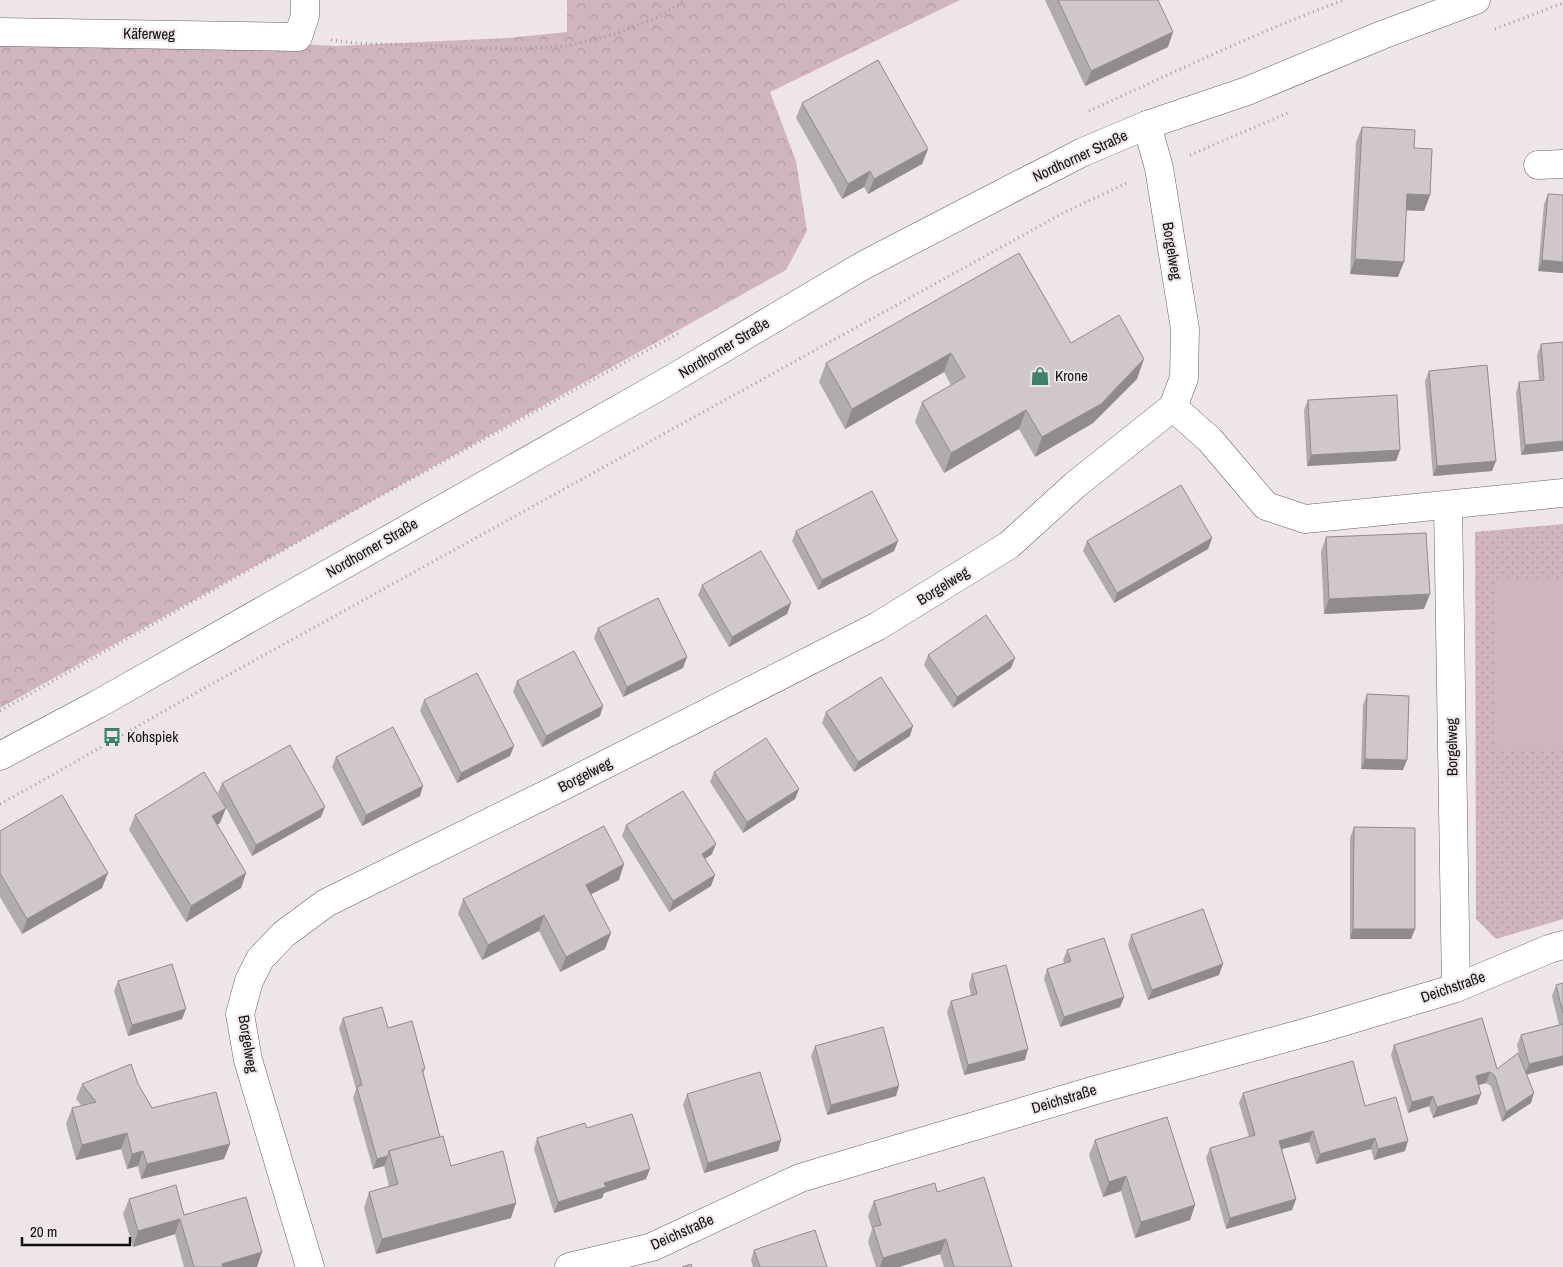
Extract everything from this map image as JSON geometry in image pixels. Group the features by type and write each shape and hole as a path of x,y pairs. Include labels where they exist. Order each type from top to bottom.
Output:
{"street":[{"path":"298,37 305,16 305,0"},
{"name":"Nordhorner Straße","path":"0,756 98,704 655,388 864,265 1083,152 1147,126 1247,91 1382,35 1476,0"},
{"name":"Käferweg","path":"0,32 298,37"},
{"name":"Borgelweg","path":"310,1267 248,1060 240,1014 249,981 260,959 284,934 326,903 561,787 878,626 1009,545 1075,485 1173,406 1184,378 1185,329 1159,168 1147,126"},
{"path":"1173,406 1210,440 1266,506 1305,519 1563,493"},
{"name":"Borgelweg","path":"1448,506 1456,988"},
{"name":"Deichstraße","path":"569,1267 652,1247 800,1178 1099,1089 1322,1028 1456,988 1549,949 1563,945"}],"path":[{"path":"298,37 354,43 515,49 567,46 615,34 661,16 685,0"},
{"path":"1491,30 1563,3"},
{"path":"0,804 210,685 1063,213 1159,168 1293,110"}],"green space":[{"path":"567,0 960,0 770,92 796,161 807,231 786,270 0,708 0,42 296,44 336,46 507,38 567,32"},
{"path":"1563,524 1563,919 1496,939 1476,919 1475,532"},
{"path":"1494,579 1563,579 1563,751 1494,751"}],"building":[{"path":"1058,0 1158,0 1173,32 1091,71"},
{"path":"878,60 928,149 874,179 870,171 848,184 802,103"},
{"path":"1362,127 1415,130 1414,148 1432,149 1430,195 1407,194 1404,262 1355,259"},
{"path":"1548,194 1563,195 1563,262 1542,260"},
{"name":"Krone","path":"1019,253 1071,343 1119,315 1144,359 1101,404 1042,437 1026,410 951,453 922,402 965,377 951,353 852,409 826,363"},
{"path":"1563,342 1563,441 1525,445 1519,382 1544,380 1541,344"},
{"path":"1487,365 1496,461 1437,466 1429,371"},
{"path":"1397,395 1400,450 1311,455 1308,400"},
{"path":"1181,485 1212,538 1117,593 1087,541"},
{"path":"872,491 898,541 822,580 796,531"},
{"path":"1426,533 1430,594 1329,599 1326,537"},
{"path":"761,551 791,603 732,637 702,585"},
{"path":"658,598 687,657 627,687 598,628"},
{"path":"986,615 1015,658 957,697 928,655"},
{"path":"574,651 603,706 546,736 517,681"},
{"path":"477,673 514,746 461,773 424,700"},
{"path":"881,677 913,726 858,762 826,712"},
{"path":"1367,694 1409,696 1407,760 1365,759"},
{"path":"393,727 423,786 366,815 336,757"},
{"path":"766,738 799,789 747,822 714,772"},
{"path":"290,745 325,807 256,845 222,783"},
{"path":"204,772 226,808 212,816 246,873 191,906 135,815"},
{"path":"683,791 716,844 702,854 715,875 673,901 626,825"},
{"path":"62,795 108,873 27,919 0,873 0,831"},
{"path":"604,826 624,864 586,885 611,933 566,957 544,915 488,945 463,899"},
{"path":"1354,827 1415,828 1415,929 1353,929"},
{"path":"1203,909 1223,964 1152,990 1131,935"},
{"path":"1104,938 1124,997 1064,1017 1047,969 1071,961 1067,950"},
{"path":"172,964 186,1009 132,1025 118,981"},
{"path":"1006,965 1028,1049 968,1065 951,1001 977,994 972,974"},
{"path":"1563,983 1563,1013 1556,985"},
{"path":"382,1007 388,1028 412,1021 425,1069 422,1069 440,1137 389,1151 388,1156 377,1159 357,1087 362,1085 343,1018"},
{"path":"1482,1018 1497,1069 1518,1053 1534,1093 1506,1112 1495,1076 1490,1072 1476,1076 1481,1094 1437,1107 1433,1096 1412,1102 1394,1045"},
{"path":"1563,1024 1563,1056 1529,1064 1521,1035"},
{"path":"883,1027 899,1086 831,1105 815,1046"},
{"path":"1353,1061 1365,1106 1396,1097 1408,1141 1378,1149 1375,1138 1320,1154 1313,1131 1279,1141 1296,1199 1230,1218 1210,1148 1255,1135 1243,1093"},
{"path":"131,1064 138,1084 152,1108 216,1092 230,1144 147,1164 143,1151 132,1154 127,1133 82,1145 72,1108 96,1102 82,1084"},
{"path":"760,1072 781,1140 708,1163 687,1094"},
{"path":"632,1114 650,1169 604,1183 606,1187 558,1202 537,1138 585,1123 587,1128"},
{"path":"1167,1117 1195,1205 1141,1222 1126,1176 1109,1182 1095,1140"},
{"path":"443,1136 451,1166 503,1151 516,1203 382,1239 369,1192 398,1184 389,1151"},
{"path":"984,1177 1012,1267 954,1267 946,1239 883,1258 873,1227 881,1225 874,1201 935,1183 937,1192"},
{"path":"176,1185 184,1215 246,1197 262,1252 222,1264 223,1267 194,1267 180,1219 138,1231 129,1199"},
{"path":"815,1230 827,1267 760,1267 754,1250"}],"place":[{"name":"Krone","path":"1040,376"},
{"name":"Kohspiek","path":"112,737"}]}
